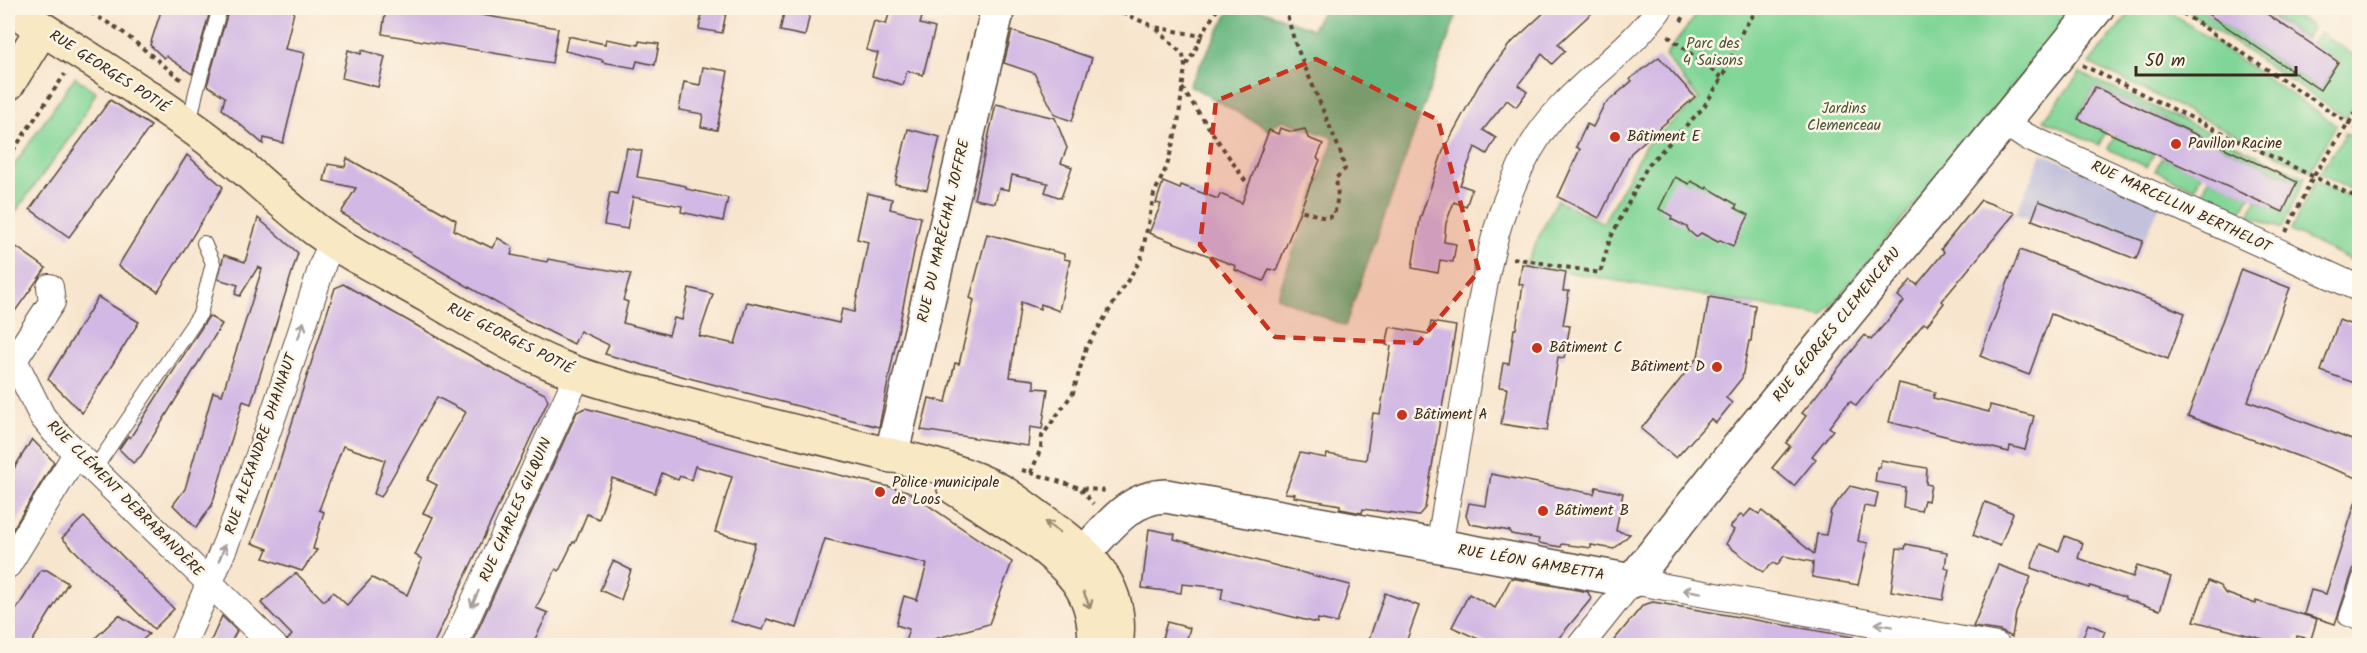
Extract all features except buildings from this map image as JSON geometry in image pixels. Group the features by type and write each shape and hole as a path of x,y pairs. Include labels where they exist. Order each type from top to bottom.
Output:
{"main road":[{"name":"RUE GEORGES POTIÉ","path":"10,8 43,15 128,59 193,110 236,161 300,217 333,241 486,329 556,366 739,418 891,456"},
{"path":"8,84 43,15"},
{"path":"891,456 940,465 985,483 1065,535 1085,552 1110,589 1106,640"},
{"path":"891,456 954,488 1032,540 1061,563 1078,583 1088,602 1094,623 1106,640"}],"street":[{"name":"RUE DU MARÉCHAL JOFFRE","path":"891,456 998,8"},
{"name":"RUE GEORGES CLEMENCEAU","path":"1580,645 2097,8"},
{"path":"1439,547 1488,264 1500,217 1509,193 1527,154 1555,113 1584,82 1635,37 1669,16"},
{"name":"RUE MARCELLIN BERTHELOT","path":"2004,122 2031,138 2360,289"},
{"name":"RUE ALEXANDRE DHAINAUT","path":"182,645 211,584 333,241"},
{"name":"RUE CLÉMENT DEBRABANDÈRE","path":"50,287 52,302 14,360 42,416 84,462 274,645"},
{"name":"RUE CHARLES GILQUIN","path":"454,645 578,374"},
{"path":"8,565 84,462"},
{"name":"RUE LÉON GAMBETTA","path":"1085,552 1130,507 1147,499 1166,496 1439,547 1997,645"}],"lane":[{"path":"193,110 220,8"},
{"path":"84,462 200,314 213,262 204,243"},
{"path":"2360,577 2346,618 2360,624"}],"path":[{"path":"83,8 120,30 193,110"},
{"path":"1077,8 1122,13 1155,27 1201,36"},
{"path":"1185,66 1218,8"},
{"path":"1290,8 1287,15 1295,44 1340,151 1345,169 1336,178 1338,196 1334,216 1326,218 1301,210"},
{"path":"1669,16 1690,8"},
{"path":"1513,258 1600,273 1610,238 1648,165 1703,108 1722,78 1743,30 1758,8"},
{"path":"2175,8 2360,131"},
{"path":"1031,473 1041,448 1042,436 1073,393 1086,348 1141,259 1154,194 1167,166 1178,124 1185,66 1183,55 1155,27"},
{"path":"1660,45 1673,30"},
{"path":"1668,36 1722,78"},
{"path":"2059,54 2360,199"},
{"path":"8,158 69,69"},
{"path":"1182,87 1248,185"},
{"path":"2276,251 2313,177 2360,106"},
{"path":"1511,270 1515,248"}],"highlighted area":[{"path":"1316,59 1438,120 1479,271 1418,343 1275,337 1200,245 1216,101"}],"shaded area":[{"path":"2042,153 2160,205 2136,259 2016,214"}],"green space":[{"path":"1231,8 1256,8 1312,29 1324,8 1459,8 1345,326 1277,297 1334,138 1282,120 1269,130 1189,85"},
{"name":"Jardins Clemenceau","path":"1702,8 2077,8 1823,316 1525,265 1557,200 1603,223 1645,146 1699,99 1665,56"},
{"path":"2134,8 2164,8 2336,125 2310,171 2089,63"},
{"path":"2183,8 2199,8 2320,90 2339,63 2311,44 2320,32 2359,59 2359,98 2346,118"},
{"path":"2276,8 2284,8 2313,27 2305,39 2270,15"},
{"path":"2080,73 2305,177 2282,229 2249,215 2256,200 2283,211 2296,181 2095,87 2078,118 2106,131 2099,145 2044,120"},
{"path":"75,77 96,92 76,129 8,222 8,174"},
{"path":"2346,133 2359,142 2359,194 2319,174"},
{"path":"2115,135 2154,153 2147,167 2108,149"},
{"path":"2162,157 2201,174 2195,189 2155,171"},
{"path":"2209,178 2249,196 2241,212 2202,193"},
{"path":"2315,181 2359,202 2359,264 2290,231"}],"place":[{"name":"Bâtiment E","path":"1615,137"},
{"name":"Pavillon Racine","path":"2176,144"},
{"name":"Bâtiment C","path":"1537,348"},
{"name":"Bâtiment D","path":"1717,367"},
{"name":"Bâtiment A","path":"1402,415"},
{"name":"Police municipale de Loos","path":"880,492"},
{"name":"Bâtiment B","path":"1543,511"}],"park label":[{"name":"Parc des 4 Saisons","path":"1713,52"}]}
